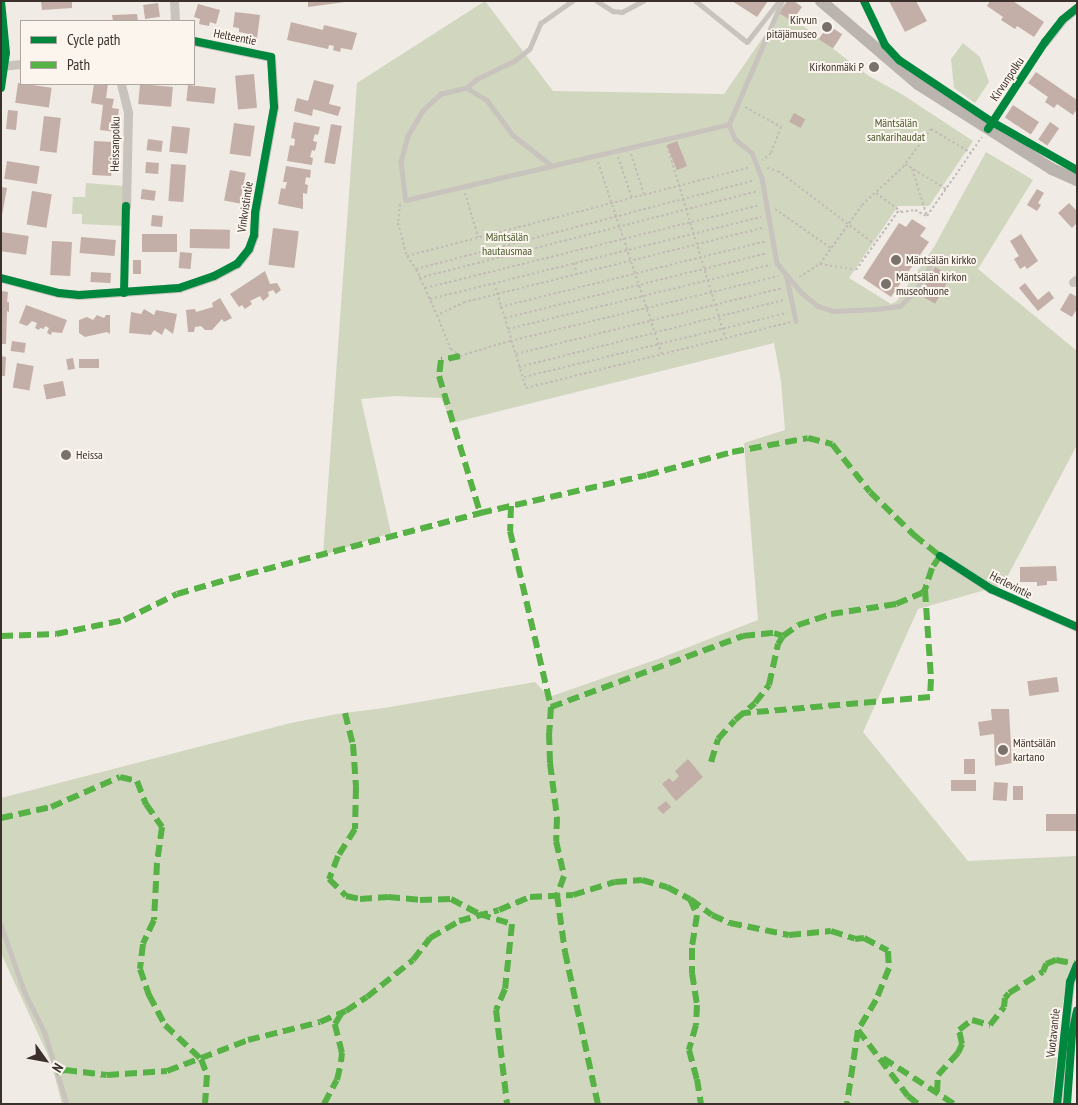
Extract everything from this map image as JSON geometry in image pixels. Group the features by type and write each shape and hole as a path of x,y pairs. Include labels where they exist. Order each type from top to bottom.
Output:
{"main road":[{"path":"821,1 902,72 1052,169 1077,180"}],"street":[{"path":"174,1 175,20"},
{"path":"1045,42 1062,20 1077,8"},
{"name":"Helteentie","path":"195,41 271,57"},
{"name":"Vinkvistintie","path":"1,278 59,293 80,295 124,293 179,288 214,276 237,264 249,249 254,235 256,204 274,107 271,57"},
{"path":"1,66 20,64"},
{"name":"Heissanpolku","path":"121,85 128,113 126,206"},
{"name":"Herlevintie","path":"940,556 991,589 1077,627"},
{"name":"Vuotavantie","path":"1057,1104 1070,982 1077,965"}],"lane":[{"path":"573,1 541,23 530,49 515,61 476,80 467,88 441,94 423,111 408,136 401,162 406,200 730,124"},
{"path":"597,1 613,11 622,12 643,1"},
{"path":"696,1 747,42 780,1"},
{"path":"780,1 730,124 735,139 752,153 762,178 777,264 802,293 818,306 833,311 900,306 916,290 933,260"},
{"path":"467,88 487,100 513,135 551,165"},
{"path":"786,274 796,320"},
{"path":"1,925 25,993 45,1033 67,1104"}],"path":[{"path":"407,256 757,165 770,153 781,127 738,103"},
{"path":"927,216 988,128"},
{"path":"406,200 400,204 398,223 407,256 416,268 419,278 426,288 451,349 460,356 510,341 786,274 800,277 820,264 862,205 905,164 930,129 971,153"},
{"path":"664,139 726,338"},
{"path":"629,147 644,194"},
{"path":"616,150 632,198"},
{"path":"596,154 662,354"},
{"path":"905,164 946,189"},
{"path":"757,165 778,171 874,244"},
{"path":"912,169 927,216"},
{"path":"416,268 762,178"},
{"path":"462,186 478,237"},
{"path":"419,278 764,189"},
{"path":"876,193 901,212 916,210 927,216"},
{"path":"426,288 766,203 830,248"},
{"path":"820,264 856,270 899,210"},
{"path":"430,298 768,215"},
{"path":"437,315 465,302 771,226"},
{"path":"500,307 773,239"},
{"path":"504,319 774,251"},
{"path":"574,263 577,274"},
{"path":"508,329 777,264"},
{"path":"494,282 510,341 526,388 796,320"},
{"path":"515,355 788,287"},
{"path":"519,367 791,298"},
{"path":"523,377 793,311"}],"green space":[{"path":"485,1 553,91 724,94 782,10 869,76 903,95 973,141 929,206 898,206 849,278 891,304 897,301 934,247 986,152 1033,180 978,269 1077,351 1077,445 1003,585 918,609 863,732 968,861 1077,856 1077,957 1067,982 1061,1013 1052,1104 62,1104 51,1062 1,953 1,798 291,723 337,714 384,708 535,682 549,697 658,659 758,620 744,443 785,430 781,381 774,343 452,423 441,398 394,396 361,399 391,533 323,555 357,83"},
{"path":"963,43 980,57 989,82 975,103 954,88 951,59"},
{"path":"86,183 124,186 123,226 82,224 82,214 72,214 73,197 85,197"}],"building":[{"path":"41,1 72,1 72,8 42,10"},
{"path":"308,1 345,1 345,2 308,7"},
{"path":"732,1 768,1 757,17"},
{"path":"787,1 794,1 802,7 792,21 779,13"},
{"path":"889,1 916,1 927,21 905,32"},
{"path":"990,1 1013,1 1044,22 1034,37 1017,26 1015,29 1001,20 1003,17 987,6"},
{"path":"158,3 160,17 145,19 143,5"},
{"path":"198,4 220,10 216,24 210,22 209,26 199,24 200,19 194,17"},
{"path":"235,12 260,15 257,39 248,38 249,34 239,32 239,28 233,27"},
{"path":"137,14 138,20 113,20 112,15"},
{"path":"291,22 323,30 324,25 357,33 352,50 341,48 340,52 333,50 334,46 329,45 328,49 287,40"},
{"path":"828,25 842,34 833,49 819,39"},
{"path":"1036,72 1077,100 1077,109 1073,115 1057,104 1054,108 1045,102 1048,97 1028,83"},
{"path":"254,74 257,108 238,110 235,76"},
{"path":"314,80 334,85 329,104 341,107 338,116 313,109 312,116 294,111 297,98 308,101"},
{"path":"18,83 20,85 52,88 49,108 15,103"},
{"path":"94,85 108,85 106,98 114,99 112,108 119,109 116,132 100,130 103,105 91,103"},
{"path":"140,85 173,87 171,107 138,104"},
{"path":"188,85 216,88 214,104 186,101"},
{"path":"1013,105 1039,122 1031,134 1005,118"},
{"path":"8,110 18,111 16,130 6,129"},
{"path":"794,113 805,119 801,128 789,122"},
{"path":"44,116 61,118 57,153 40,151"},
{"path":"294,122 320,127 318,135 315,134 313,141 317,142 315,151 312,150 310,157 313,158 312,165 287,161 290,145 294,146 295,139 291,138"},
{"path":"1050,122 1059,128 1047,146 1038,139"},
{"path":"234,123 255,126 250,157 230,154"},
{"path":"331,124 342,126 335,164 324,162"},
{"path":"172,126 190,128 187,154 169,152"},
{"path":"148,139 163,141 161,152 146,150"},
{"path":"94,141 113,142 111,176 92,175"},
{"path":"677,141 687,166 677,170 667,145"},
{"path":"7,161 40,166 37,184 4,179"},
{"path":"146,162 159,163 158,174 145,173"},
{"path":"171,164 186,165 183,202 168,201"},
{"path":"286,166 311,170 310,178 306,177 305,184 308,185 307,194 303,193 303,209 278,204 281,188 285,189 287,182 283,182"},
{"path":"230,170 246,173 240,203 224,200"},
{"path":"1,187 7,188 2,215 1,215"},
{"path":"142,189 156,191 154,201 141,199"},
{"path":"1037,189 1044,193 1038,203 1041,205 1037,211 1027,205"},
{"path":"32,191 52,194 46,228 27,225"},
{"path":"1069,203 1077,211 1077,223 1072,228 1058,213"},
{"path":"152,215 163,216 162,227 151,226"},
{"name":"Mäntsälän kirkko","path":"912,219 926,228 920,236 929,242 891,297 863,278 899,223 906,227"},
{"path":"273,228 299,231 294,268 268,265"},
{"path":"190,229 230,230 230,249 190,248"},
{"path":"1,232 29,236 26,255 1,251"},
{"path":"142,234 177,234 177,252 142,252"},
{"path":"1021,234 1038,261 1027,269 1025,266 1020,269 1014,259 1019,256 1010,241"},
{"path":"81,237 116,240 114,256 80,253"},
{"path":"52,241 72,242 70,276 50,275"},
{"path":"180,252 192,253 191,269 179,268"},
{"path":"133,260 141,260 141,274 133,274"},
{"path":"935,267 951,276 935,304 919,295"},
{"path":"265,271 270,284 277,283 281,290 276,294 273,290 268,292 269,296 263,301 260,296 250,301 252,304 245,309 242,305 239,307 230,294"},
{"path":"91,272 111,273 110,283 90,282"},
{"path":"1025,283 1038,300 1049,291 1054,298 1038,311 1019,288"},
{"path":"1,291 8,292 7,302 9,302 6,344 1,344"},
{"path":"1070,293 1077,297 1077,309 1072,317 1060,310"},
{"path":"220,298 232,318 224,322 222,319 212,330 205,330 201,326 195,327 194,332 188,332 186,310 195,309 196,312 213,307 212,303"},
{"path":"26,305 67,320 62,333 52,332 51,335 47,333 49,328 45,326 44,329 40,328 39,330 35,328 37,323 32,321 27,326 19,323"},
{"path":"144,309 154,315 156,310 177,314 173,334 165,328 162,335 154,330 151,335 129,333 131,312 141,314"},
{"path":"97,315 104,318 106,315 110,315 110,334 107,332 85,337 79,333 79,320 87,317 93,320"},
{"path":"12,341 26,343 24,353 11,351"},
{"path":"1,356 6,357 5,376 1,376"},
{"path":"73,358 75,369 68,370 66,359"},
{"path":"79,359 99,359 99,368 79,368"},
{"path":"17,363 34,366 29,391 13,388"},
{"path":"63,381 66,396 46,400 43,385"},
{"path":"1056,566 1057,581 1047,581 1047,585 1037,586 1037,582 1020,582 1020,567"},
{"path":"1057,677 1059,692 1029,696 1027,681"},
{"name":"Mäntsälän kartano","path":"991,709 1009,709 1012,763 995,766 994,734 980,736 978,722 992,720"},
{"path":"688,759 703,777 676,801 662,784 669,778 673,782 679,776 675,771"},
{"path":"964,759 975,759 975,774 964,774"},
{"path":"951,780 976,780 976,791 951,791"},
{"path":"994,782 1008,783 1007,801 993,800"},
{"path":"1013,786 1023,786 1023,800 1013,800"},
{"path":"666,801 671,807 663,814 657,808"},
{"path":"1046,814 1077,814 1077,831 1046,831"}],"marked path":[{"path":"460,356 441,360 439,376 480,513"},
{"path":"1,636 56,634 124,620 177,594 229,579 480,513 647,475 732,452 808,438 832,444 870,492 914,535 940,556 932,568 925,590 931,679 930,697 744,713"},
{"path":"511,506 510,531 551,707 549,733 550,763 557,817 556,841 564,876 557,895 565,952 598,1104"},
{"path":"711,762 718,739 735,720 755,703 769,685 778,644 783,636 798,625 831,614 896,604 925,590"},
{"path":"551,707 743,636 774,633 783,636"},
{"path":"345,713 353,744 356,787 355,829 338,856 329,879 346,896 360,899 388,897 420,900 451,899 479,914 512,924 505,989 496,1010 507,1104"},
{"path":"1,818 51,807 120,777 137,781 146,804 162,827 157,863 154,920 143,944 140,969 149,995 165,1025 201,1059 207,1075 205,1104"},
{"path":"56,1072 65,1070 107,1075 167,1071 248,1040 320,1022 346,1011 367,997 413,960 430,938 459,921 499,910 530,897 573,895 615,882 642,880 667,887 690,899 697,915 692,948 692,973 697,1005 696,1025 689,1050 697,1079 701,1104"},
{"path":"690,899 712,915 730,923 789,935 831,931 855,939 864,938 888,951 889,968 876,1000 858,1030 847,1104"},
{"path":"937,1092 938,1075 958,1053 962,1044 959,1030 972,1020 990,1025 1004,1007 1005,998 1009,993 1043,972 1046,964 1056,960 1077,964"},
{"path":"324,1104 337,1080 341,1062 342,1053 335,1024 341,1014"},
{"path":"858,1030 908,1096 918,1104"},
{"path":"883,1058 954,1104"}],"cycle path":[{"path":"1,1 6,53 1,88"},
{"path":"864,1 885,45 899,60 992,122 1077,170"},
{"name":"Kirvunpolku","path":"988,129 1045,42 1062,20 1077,8"},
{"path":"1,278 59,293 79,295 179,288 214,276 237,264 249,249 254,235 255,213 274,107 271,57 195,41"},
{"path":"124,293 126,206"},
{"path":"940,556 991,589 1077,627"},
{"path":"1057,1104 1070,982 1077,965"},
{"path":"1067,1104 1072,1034 1077,1011"}],"place":[{"name":"Kirvun pitäjämuseo","path":"827,27"},
{"name":"Kirkonmäki P","path":"874,67"},
{"name":"Mäntsälän kirkko","path":"896,260"},
{"name":"Mäntsälän kirkon museohuone","path":"886,284"},
{"name":"Heissa","path":"66,455"},
{"name":"Mäntsälän kartano","path":"1003,750"}],"park label":[{"name":"Mäntsälän sankarihaudat","path":"896,130"},
{"name":"Mäntsälän hautausmaa","path":"507,244"}]}
